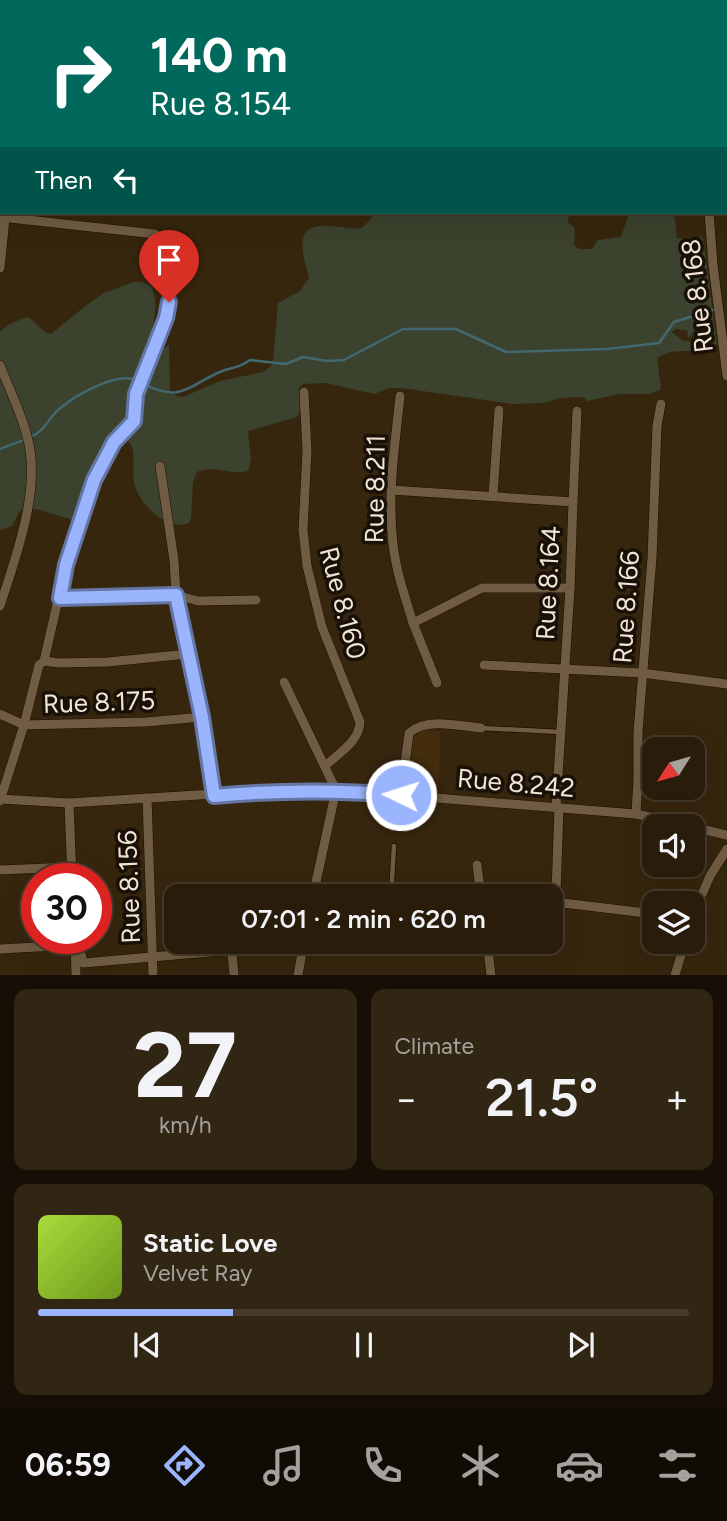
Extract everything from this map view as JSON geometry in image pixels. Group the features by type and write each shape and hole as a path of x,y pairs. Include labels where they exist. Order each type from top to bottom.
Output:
{"street":[{"name":"Rue 8.168","path":"709,214 727,376"},
{"path":"0,268 3,217 155,234 161,239 168,253 173,286 166,318 139,385 134,421 114,442 94,480 66,565 60,598 45,647 44,661 39,666 0,800"},
{"path":"0,365 28,438 32,472 30,498 0,606"},
{"name":"Rue 8.160","path":"304,392 307,451 303,530 307,566 322,627 360,722 359,733 355,739 325,766"},
{"name":"Rue 8.211","path":"400,396 391,490 393,546 398,577 436,683"},
{"name":"Rue 8.166","path":"636,814 657,426 661,404"},
{"path":"493,495 499,410"},
{"path":"573,502 577,411"},
{"path":"160,466 174,560 176,595 202,717 214,796"},
{"name":"Rue 8.164","path":"391,490 573,502 560,732 556,870 558,899 563,903 642,913"},
{"path":"413,623 482,588 570,588"},
{"path":"60,598 176,595 198,601 256,600"},
{"path":"44,661 108,662 188,654"},
{"path":"484,666 642,673 727,684"},
{"path":"284,682 336,790 316,884"},
{"name":"Rue 8.175","path":"0,714 24,725 146,722 202,717"},
{"path":"401,795 409,733 416,727 425,724 481,728"},
{"name":"Rue 8.242","path":"0,800 69,803 262,791 336,790 642,815"},
{"name":"Rue 8.156","path":"147,798 153,975"},
{"path":"69,803 70,863"},
{"name":"Rue 8.242","path":"705,829 727,835"},
{"path":"703,891 727,849"},
{"path":"477,865 479,884"},
{"path":"0,870 21,869"},
{"path":"0,949 21,947"},
{"path":"75,954 76,975"},
{"path":"81,954 83,964 179,954"},
{"path":"232,954 234,975"},
{"path":"298,975 302,954"},
{"path":"488,954 491,975"},
{"path":"675,975 681,954"}],"lane":[{"path":"481,728 560,732"},
{"path":"392,884 394,846"}],"shaded area":[{"path":"418,729 440,731 439,788 413,785 407,777 411,736"}],"green space":[{"path":"373,214 569,214 568,222 575,228 574,245 579,249 592,249 598,240 621,237 629,214 670,214 675,218 677,238 703,238 717,344 712,350 706,349 707,337 704,329 708,318 703,315 690,337 687,337 688,331 676,329 672,332 683,341 696,344 700,350 669,352 657,358 661,389 649,394 620,394 587,401 584,397 513,404 401,388 388,388 375,394 325,383 303,384 299,388 301,409 297,417 248,431 251,459 248,471 209,469 197,472 193,482 189,523 180,525 163,520 147,507 134,482 131,445 125,439 118,438 108,443 99,455 73,520 24,508 12,526 0,530 0,331 26,317 51,334 104,293 134,282 142,282 151,286 155,302 152,332 143,359 150,359 169,345 170,390 176,396 183,397 220,381 263,372 271,366 278,303 300,291 309,278 302,245 307,231 323,226 362,228"}],"waterway":[{"path":"144,384 158,390 178,392 250,360 286,364 303,357 327,361 344,360 403,329 456,329 506,352 607,349 659,343 674,322 716,309"},
{"path":"0,449 36,434 65,404 96,386 119,379 138,381"}],"route":[{"path":"169,302 166,318 136,394 134,421 114,442 94,480 66,565 60,598 176,595 202,717 214,796 262,791 336,790 401,795"}]}
